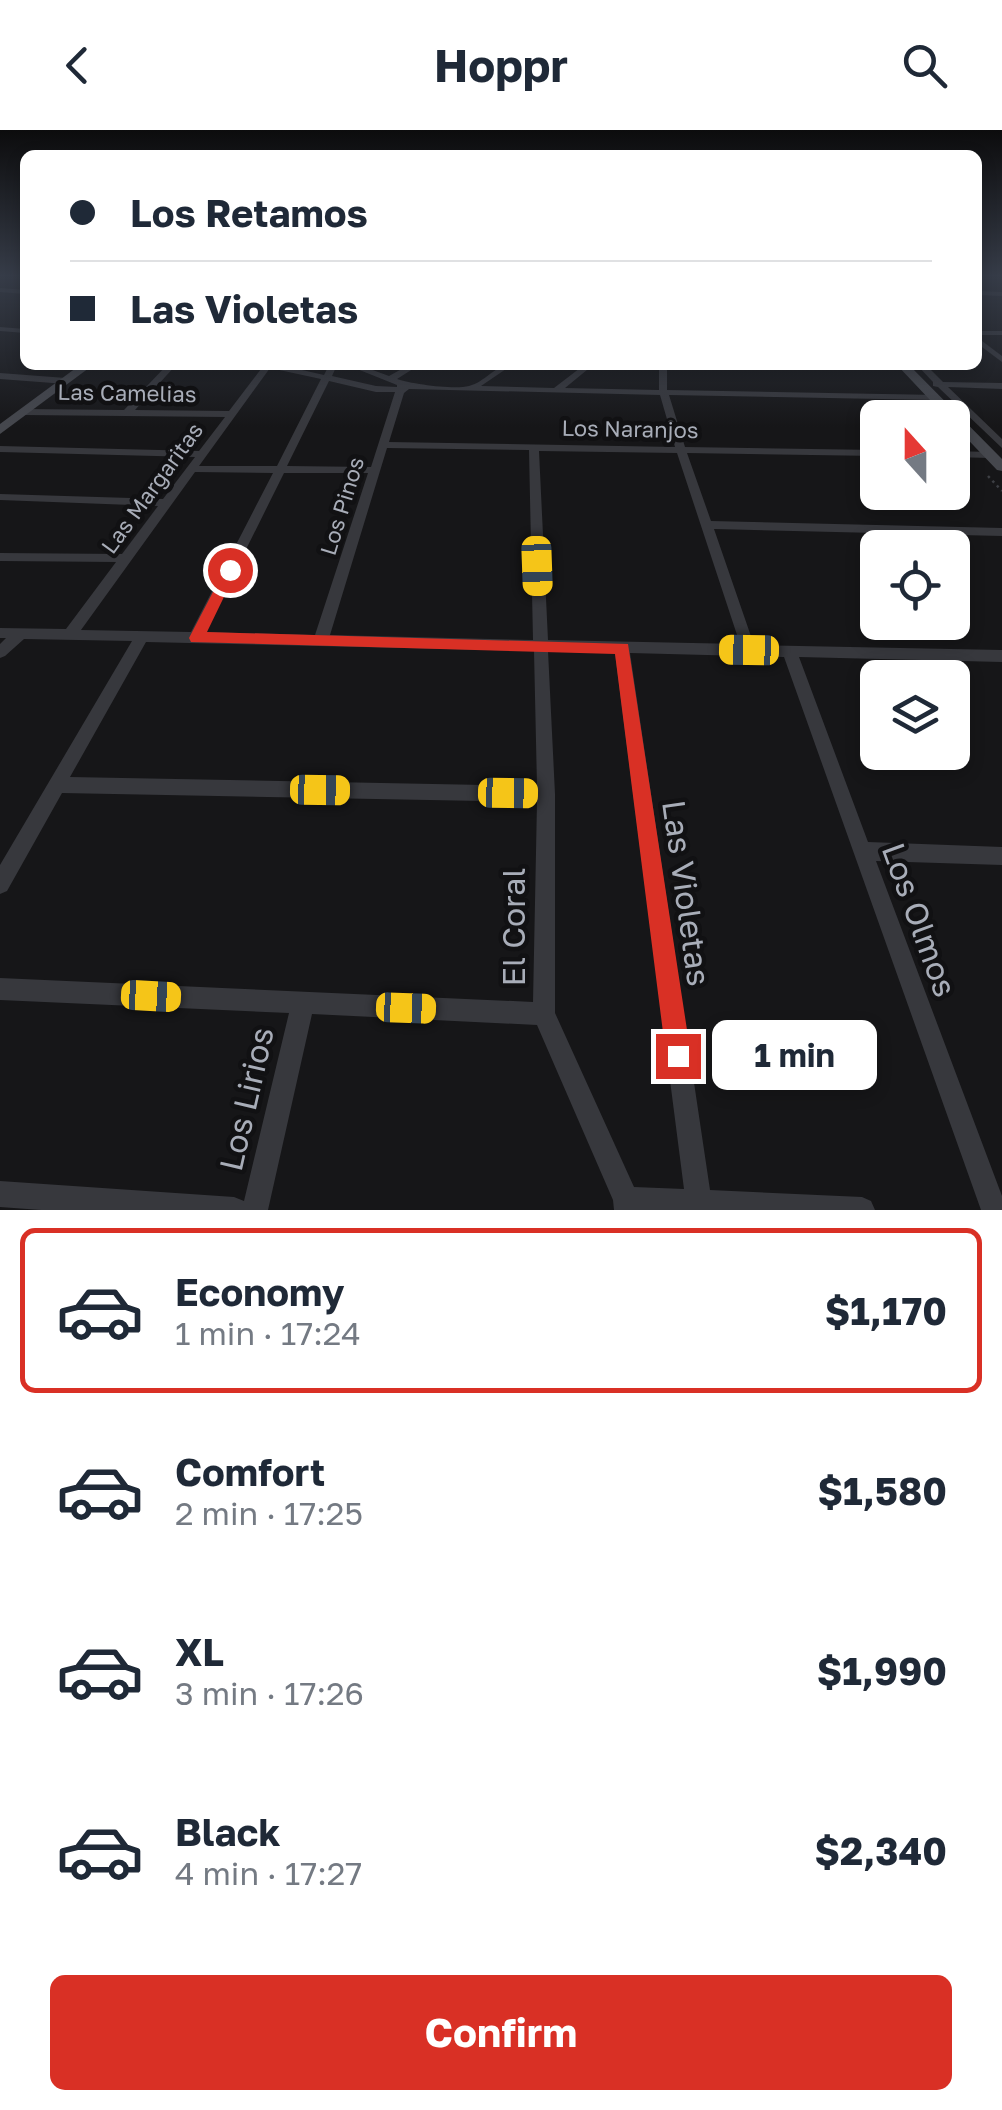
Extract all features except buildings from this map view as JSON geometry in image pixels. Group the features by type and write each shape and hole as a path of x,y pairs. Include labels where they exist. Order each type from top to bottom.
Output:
{"main road":[{"path":"0,430 80,370"},
{"path":"907,370 921,384 937,391 994,449 1002,467"}],"street":[{"path":"982,340 1001,358"},
{"path":"126,414 167,370"},
{"name":"Las Margaritas","path":"70,634 264,370"},
{"path":"364,370 401,385"},
{"path":"401,385 412,370"},
{"path":"473,388 500,370"},
{"path":"558,390 583,370"},
{"path":"663,370 663,391 681,450 749,650"},
{"path":"924,370 937,391"},
{"path":"196,638 330,371 376,389 401,385 558,390 937,391 1002,386"},
{"path":"0,376 66,380"},
{"name":"Los Pinos","path":"321,640 401,385"},
{"name":"Las Camelias","path":"24,412 230,414"},
{"name":"Los Naranjos","path":"382,445 860,453"},
{"name":"El Coral","path":"534,448 546,794 544,1014 626,1205"},
{"path":"0,449 202,454"},
{"path":"191,469 374,470"},
{"path":"0,497 167,502"},
{"path":"706,525 1002,532"},
{"path":"0,557 126,558"},
{"path":"0,633 1002,656"},
{"path":"0,652 21,633"},
{"path":"0,884 142,636"},
{"name":"Las Violetas","path":"622,648 699,1205"},
{"name":"Los Olmos","path":"788,651 994,1210"},
{"path":"57,785 546,794"},
{"path":"862,852 1002,856"},
{"path":"0,990 544,1014"},
{"name":"Los Lirios","path":"255,1210 303,1003"},
{"path":"0,1194 234,1210"},
{"path":"626,1205 862,1210"}],"route":[{"path":"230,570 196,638 622,648 678,1056"}]}
